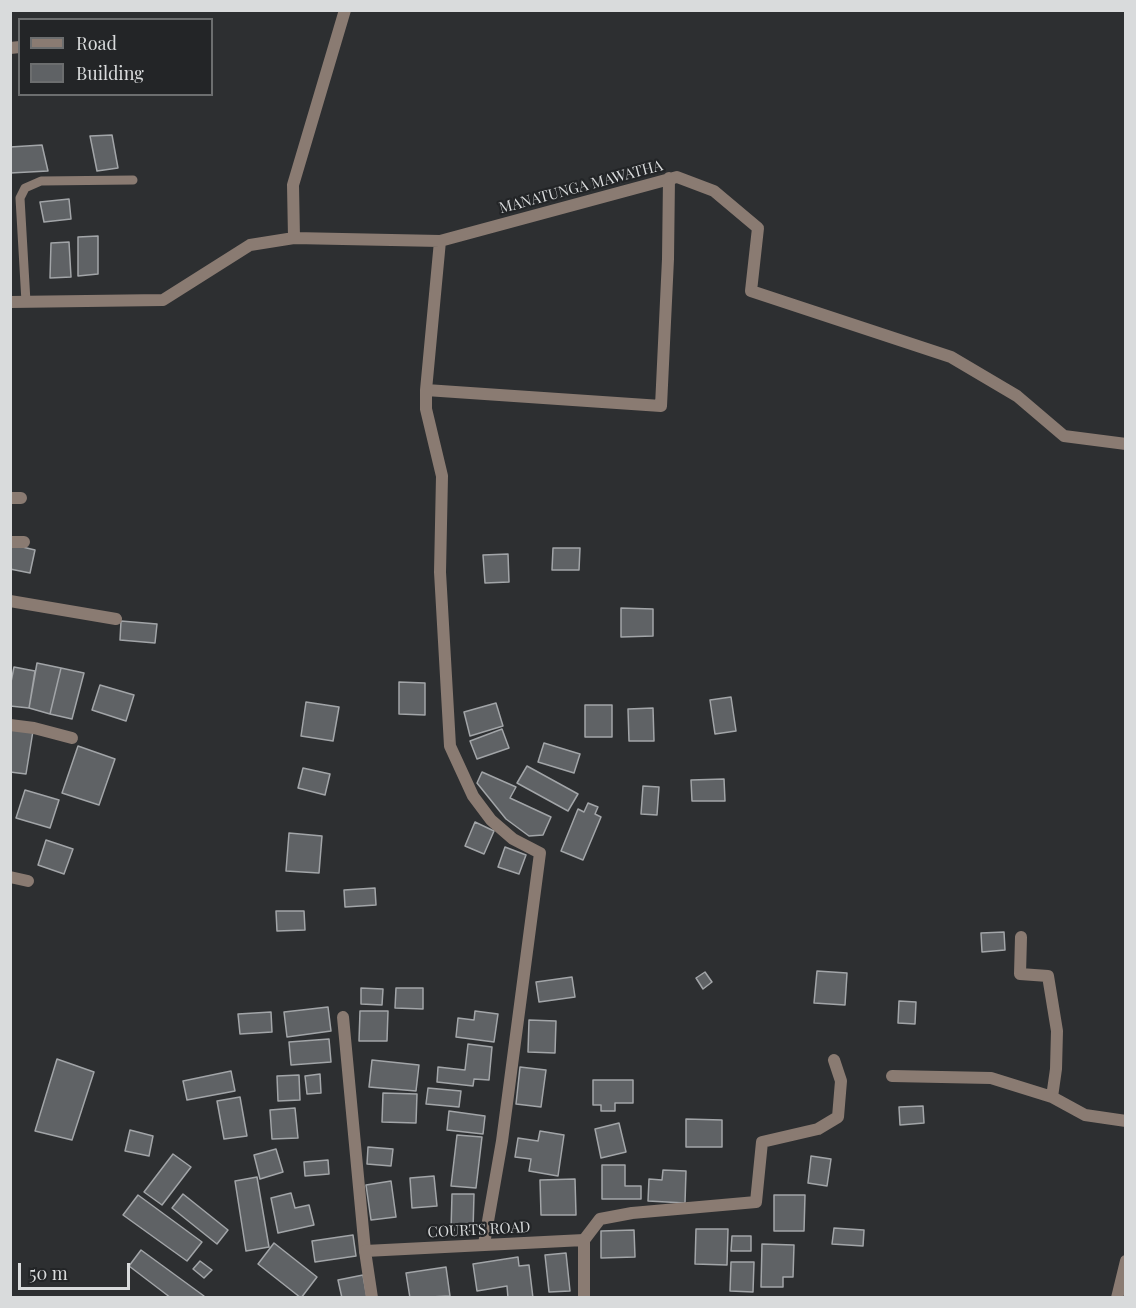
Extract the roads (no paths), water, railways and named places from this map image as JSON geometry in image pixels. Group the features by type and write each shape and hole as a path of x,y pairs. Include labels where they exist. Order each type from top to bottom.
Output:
{"street":[{"path":"294,238 293,185 345,10"},
{"name":"MANATUNGA MAWATHA","path":"10,302 163,300 250,245 294,238 440,241 677,177 714,191 758,228 751,291 951,357 1017,396 1064,436 1125,444"},
{"path":"426,390 661,406 668,259 669,178"},
{"path":"440,241 426,409 442,476 440,572 450,746 473,796 491,820 513,839 540,853 502,1141 484,1244"},
{"path":"10,542 24,542"},
{"path":"10,601 116,619"},
{"path":"10,725 34,728 72,738"},
{"path":"10,877 28,880"},
{"path":"1021,937 1020,974 1048,976 1057,1031 1056,1069 1052,1097"},
{"path":"343,1017 365,1251 372,1298"},
{"path":"584,1298 584,1240 600,1219 632,1213 756,1202 762,1142 818,1129 837,1117 841,1081 834,1060"},
{"path":"892,1076 991,1078 1052,1097 1085,1115 1125,1121"},
{"name":"COURTS ROAD","path":"365,1251 584,1240"},
{"path":"1117,1298 1125,1261"}],"lane":[{"path":"26,302 20,198 25,188 41,181 133,180"}]}
